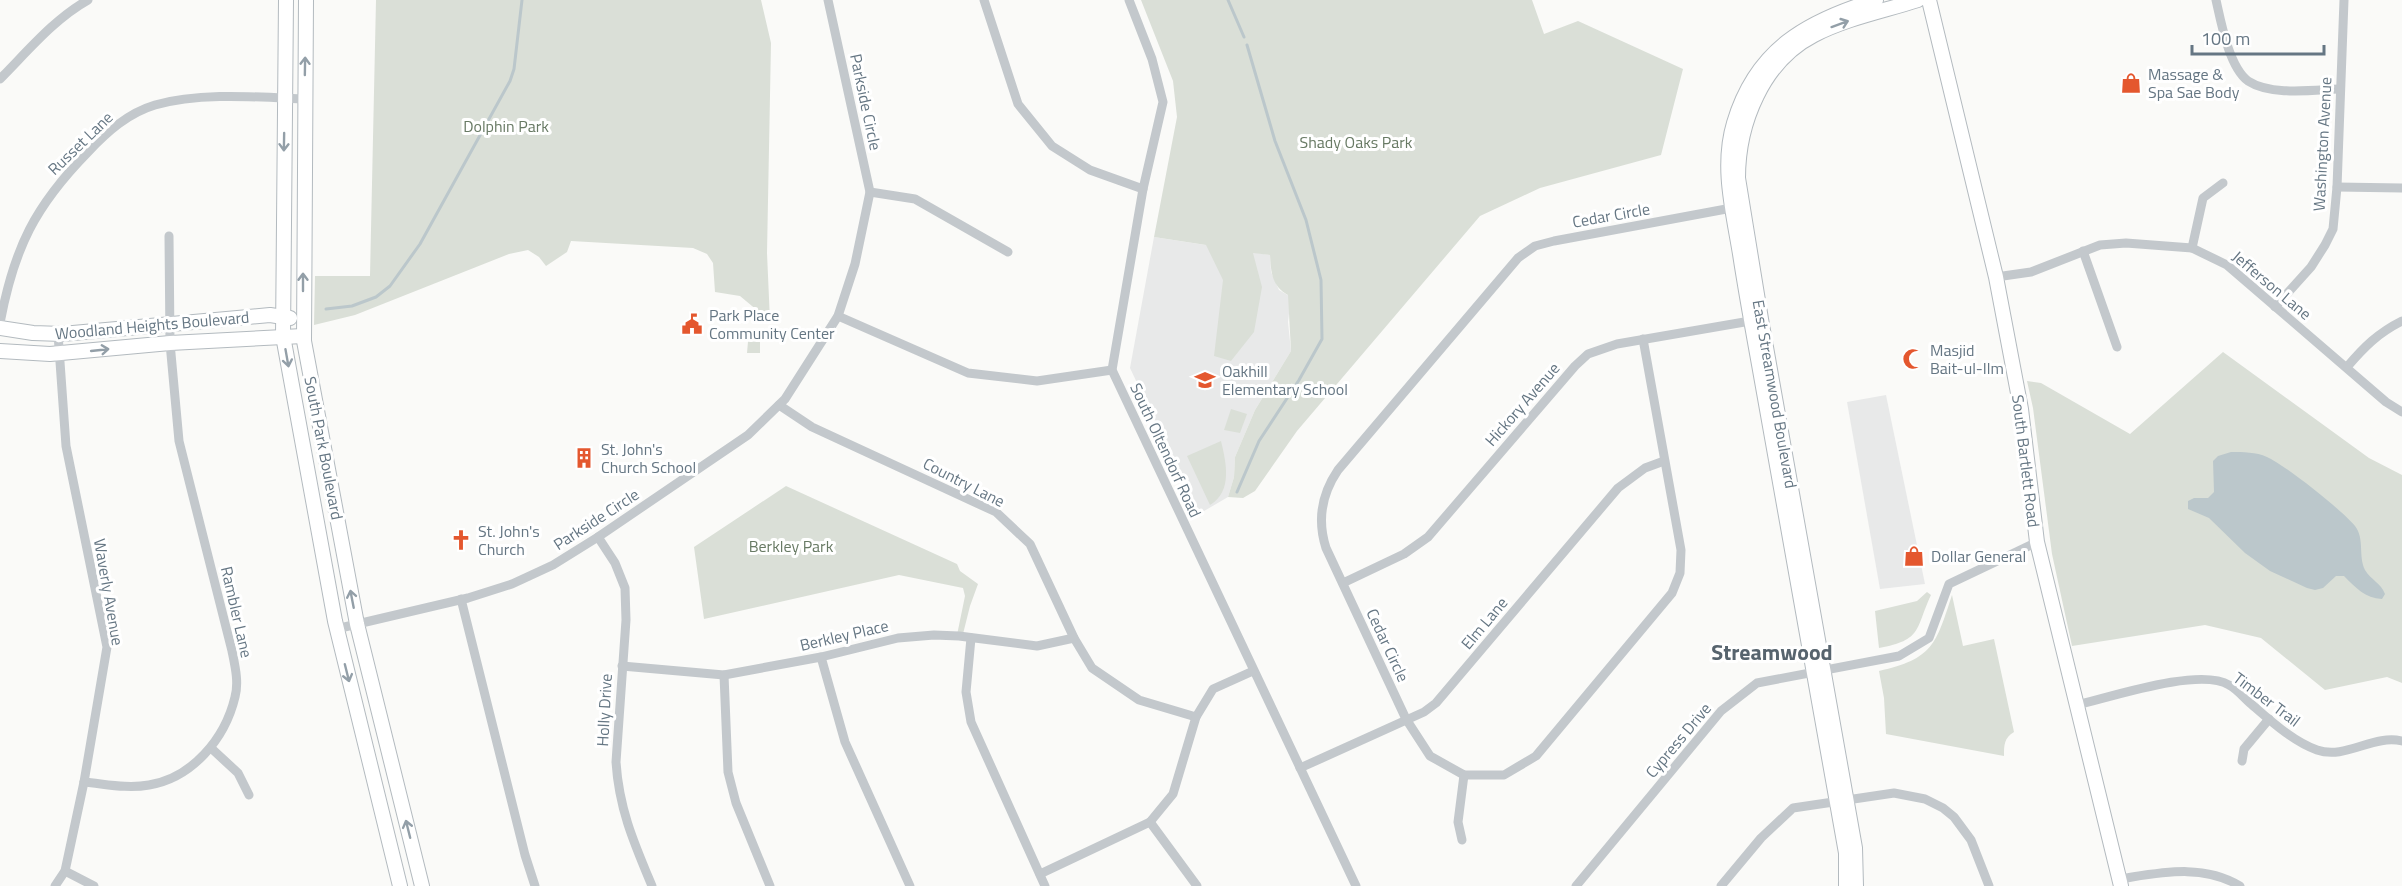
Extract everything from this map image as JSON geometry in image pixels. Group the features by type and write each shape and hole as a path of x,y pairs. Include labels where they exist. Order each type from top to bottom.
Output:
{"street":[{"path":"0,79 56,24 75,7 88,0"},
{"name":"South Park Boulevard","path":"286,0 283,336 336,629 400,886"},
{"name":"South Park Boulevard","path":"306,0 303,329 357,624 418,885"},
{"name":"Parkside Circle","path":"336,629 461,599 512,584 553,565 748,435 780,405 838,316 855,264 870,192 828,0"},
{"path":"984,0 1018,104 1052,146 1090,170 1143,189"},
{"name":"South Oltendorf Road","path":"1129,0 1152,59 1163,102 1143,189 1112,370 1356,886"},
{"name":"East Streamwood Boulevard","path":"1856,886 1857,857 1842,800 1737,207 1728,176 1731,132 1744,96 1758,74 1784,44 1811,24 1876,0"},
{"name":"East Streamwood Boulevard","path":"1737,207 1738,167 1743,134 1754,103 1777,66 1802,42 1821,32 1918,0"},
{"name":"South Bartlett Road","path":"1929,0 1996,277 2021,409 2037,542 2120,883"},
{"path":"2216,0 2222,29 2236,65 2248,80 2276,90 2339,89"},
{"name":"Washington Avenue","path":"2276,307 2311,267 2332,229 2337,187 2344,0"},
{"name":"Russet Lane","path":"0,322 16,259 45,201 61,179 115,126 133,114 171,101 200,98 304,99"},
{"path":"2193,248 2203,198 2223,183"},
{"path":"2337,187 2402,188"},
{"path":"870,192 915,199 1008,252"},
{"name":"Cedar Circle","path":"1464,776 1430,756 1406,720 1326,548 1322,531 1322,505 1327,487 1338,470 1518,258 1535,246 1737,207"},
{"name":"Rambler Lane","path":"84,782 130,787 151,785 183,771 200,760 211,748 235,697 236,674 179,441 170,343 169,236"},
{"name":"Jefferson Lane","path":"1996,277 2031,272 2100,245 2126,243 2193,248 2227,265 2386,402 2402,412"},
{"path":"2083,251 2117,347"},
{"name":"Woodland Heights Boulevard","path":"0,328 58,334 270,315 282,316 303,329"},
{"path":"838,316 968,373 1037,381 1112,370"},
{"name":"Hickory Avenue","path":"1343,583 1404,554 1428,537 1588,354 1607,346 1756,320"},
{"path":"2347,367 2369,342 2381,332 2402,321"},
{"name":"Woodland Heights Boulevard","path":"0,351 22,354 59,353 283,336 303,329"},
{"name":"Waverly Avenue","path":"55,886 66,871 107,647 66,446 58,334"},
{"path":"1462,840 1458,822 1464,776 1504,775 1536,756 1672,592 1680,573 1681,550 1643,339"},
{"name":"Country Lane","path":"780,405 812,427 996,512 1030,544 1074,638 1092,668 1139,700 1196,717"},
{"name":"Elm Lane","path":"1300,768 1424,712 1436,703 1618,488 1645,468 1664,461"},
{"name":"Holly Drive","path":"598,537 615,563 625,588 626,620 616,762 617,781 627,827 652,886"},
{"name":"Cypress Drive","path":"1576,886 1721,711 1757,683 1899,656 1929,638 1949,584 2037,542"},
{"path":"461,599 525,855 535,886"},
{"name":"Berkley Place","path":"622,666 724,675 821,657 898,638 934,635 1037,646 1074,638"},
{"path":"971,638 966,692 970,722 1045,886"},
{"path":"821,657 845,742 910,886"},
{"path":"1040,874 1150,822 1173,794 1196,717 1213,689 1253,671"},
{"path":"724,675 728,772 736,803 770,886"},
{"name":"Timber Trail","path":"2077,705 2185,680 2205,678 2228,684 2269,719 2299,741 2319,751 2340,752 2373,742 2394,739 2402,741"},
{"path":"2242,761 2244,749 2269,719"},
{"path":"211,748 238,773 249,795"},
{"path":"1721,886 1761,838 1793,808 1882,793 1925,799 1943,808 1960,824 1971,840 1989,886"},
{"name":"East Streamwood Boulevard","path":"1842,800 1846,886"},
{"path":"1150,822 1197,886"},
{"path":"2120,883 2178,870 2224,877 2240,886"},
{"path":"66,871 93,886"}],"shaded area":[{"name":"Oakhill Elementary School","path":"1154,237 1270,255 1271,272 1279,290 1291,297 1288,322 1291,351 1255,410 1235,457 1234,477 1228,497 1199,514 1130,368"},
{"path":"1886,395 1925,584 1880,589 1847,402"},
{"path":"2231,452 2245,452 2267,457 2287,469 2349,519 2360,536 2365,570 2385,594 2382,599 2366,594 2344,576 2336,576 2323,588 2315,590 2270,571 2245,553 2209,518 2188,509 2188,501 2194,498 2208,498 2214,492 2213,461 2218,456"}],"green space":[{"name":"Dolphin Park","path":"376,0 761,0 771,43 767,253 770,321 740,296 715,292 713,263 707,254 693,248 571,241 567,252 546,266 539,257 528,250 509,254 355,315 314,325 315,276 370,276"},
{"name":"Shady Oaks Park","path":"1141,0 1532,0 1544,34 1578,21 1683,69 1661,155 1540,188 1480,216 1297,431 1255,491 1243,498 1228,497 1234,477 1235,457 1255,410 1291,351 1288,295 1273,278 1270,255 1253,253 1262,287 1254,332 1231,361 1214,356 1223,280 1206,245 1154,237 1177,117 1173,81"},
{"path":"767,328 767,337 760,338 760,353 747,353 749,330"},
{"path":"2223,352 2369,458 2402,475 2402,683 2387,677 2325,690 2261,638 2205,625 2072,646 2052,554 2033,408 2027,381 2041,383 2130,434"},
{"path":"1231,409 1247,414 1240,433 1224,430"},
{"path":"1221,441 1226,467 1225,484 1217,499 1210,505 1187,456"},
{"name":"Berkley Park","path":"786,486 957,564 960,571 978,584 963,634 957,635 965,596 963,588 899,575 704,619 694,547"},
{"path":"1927,592 1931,595 1919,625 1911,637 1879,648 1875,611 1917,601"},
{"path":"1952,595 1963,646 1994,639 2014,732 2005,742 2004,756 1886,734 1884,698 1879,671 1911,661 1930,647 1941,626"}],"waterway":[{"path":"326,309 352,306 376,297 390,286 420,244 510,81 514,69 522,0"},
{"path":"1228,0 1244,37"},
{"path":"1237,492 1259,441 1299,380 1322,339 1321,280 1306,220 1275,141 1247,45"}],"place":[{"name":"Massage & Spa Sae Body","path":"2131,83"},
{"name":"Park Place Community Center","path":"692,324"},
{"name":"Masjid Bait-ul-Ilm","path":"1913,359"},
{"name":"Oakhill Elementary School","path":"1205,380"},
{"name":"St. John's Church School","path":"584,458"},
{"name":"St. John's Church","path":"461,540"},
{"name":"Dollar General","path":"1914,556"}],"district":[{"name":"Streamwood","path":"1772,652"}]}
